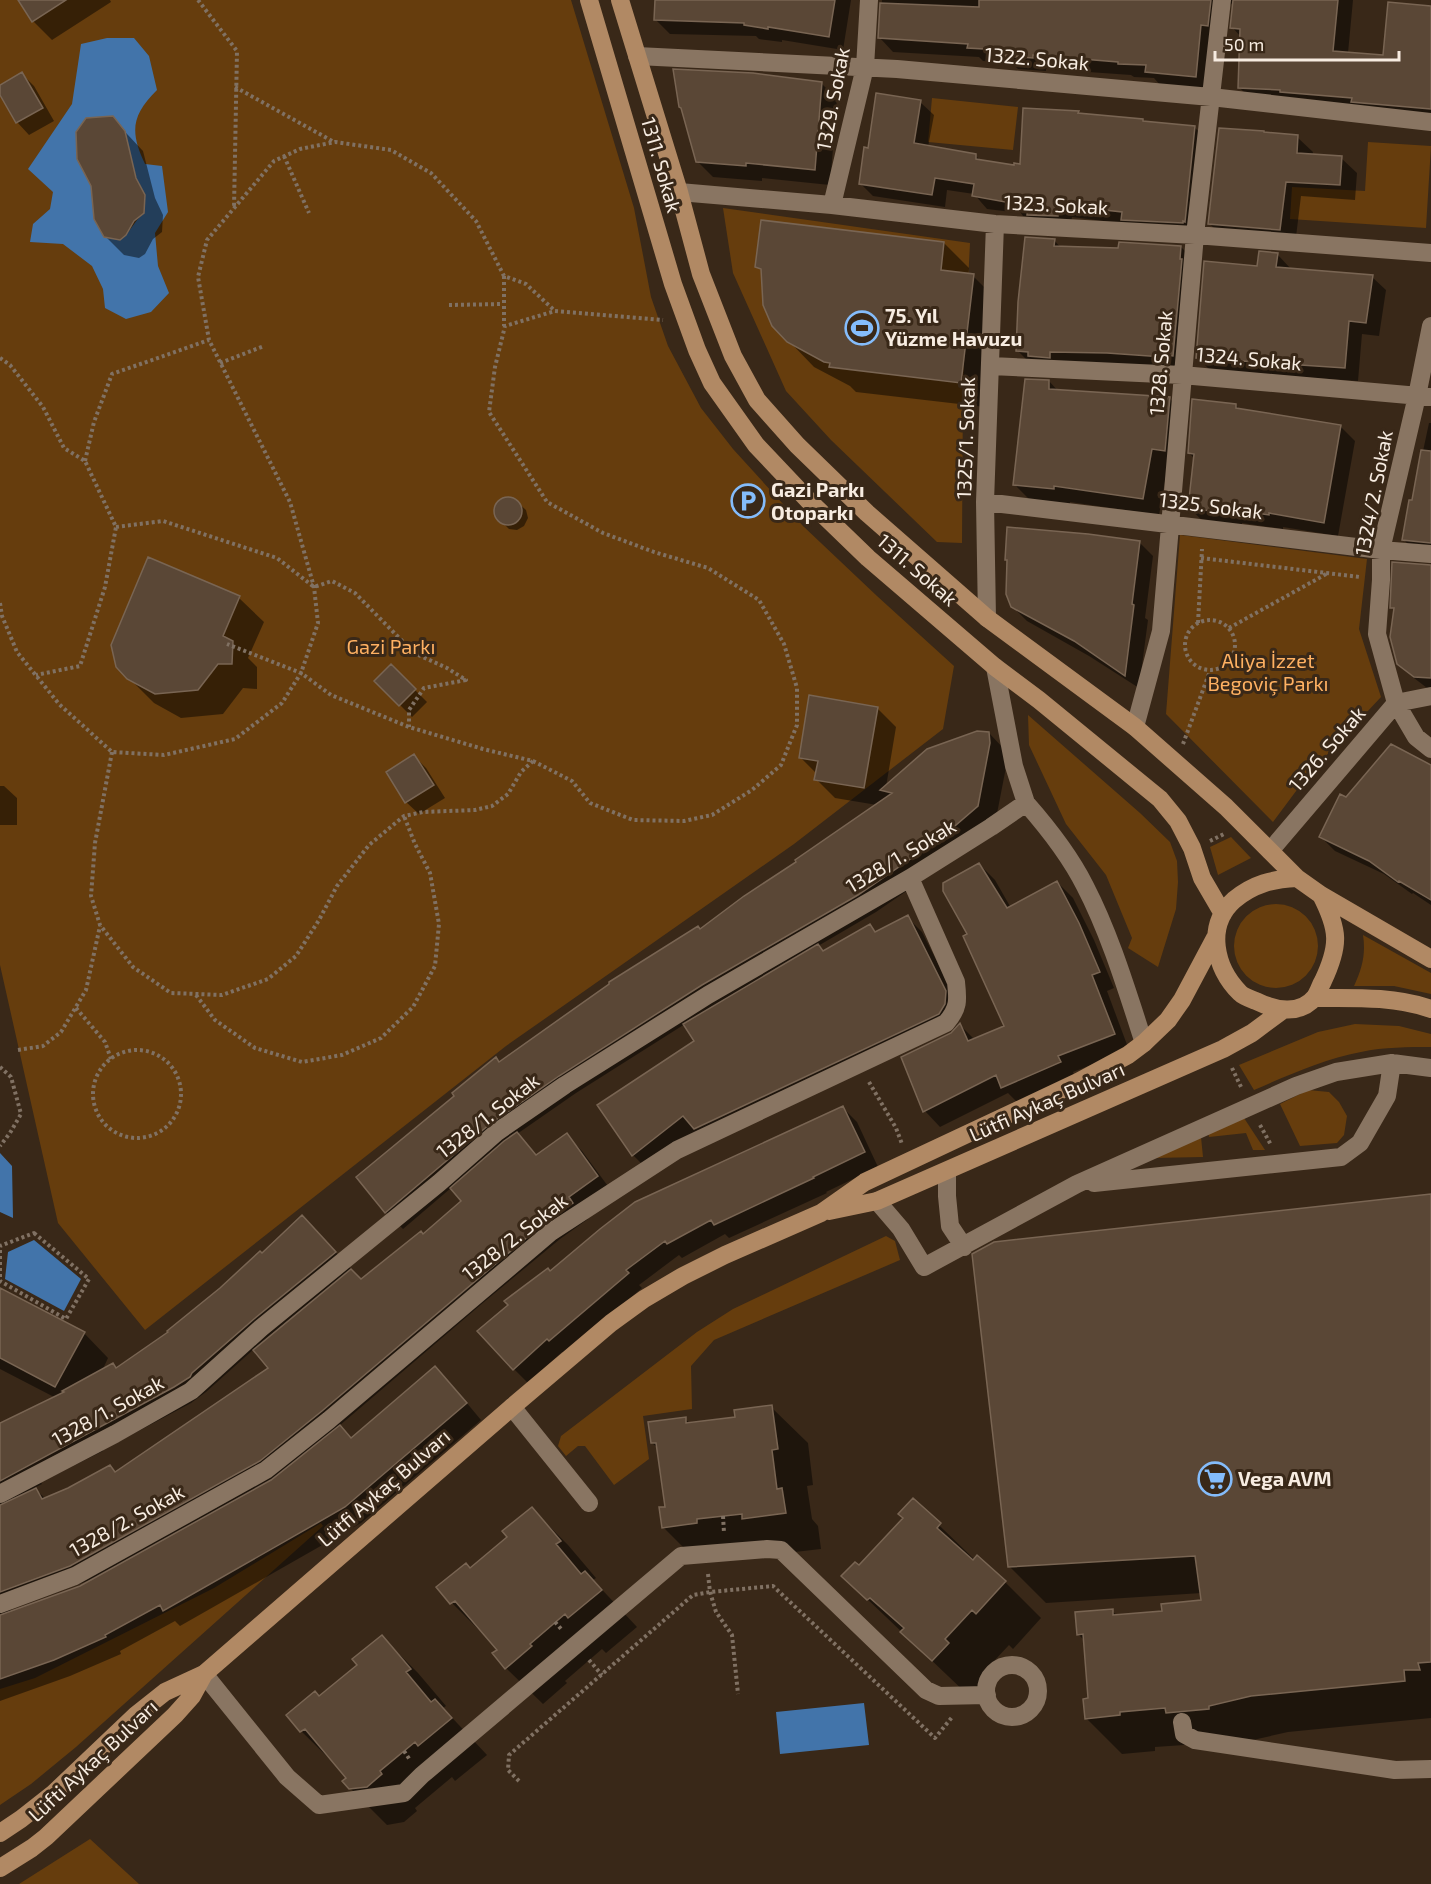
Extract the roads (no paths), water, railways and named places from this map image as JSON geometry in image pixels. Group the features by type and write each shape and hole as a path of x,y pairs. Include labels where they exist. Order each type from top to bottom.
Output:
{"main road":[{"name":"1311. Sokak","path":"589,0 684,319 712,383 756,445 868,558 995,667 1160,799 1179,821 1192,848 1202,878 1222,914"},
{"name":"1311. Sokak","path":"620,0 679,192 701,274 733,356 757,400 797,445 867,513 987,618 1135,727 1226,807 1297,878"},
{"path":"1321,895 1332,919 1336,939 1333,959 1314,998 1299,1008 1283,1010 1266,1006 1242,995 1227,977 1221,963 1215,938 1222,914 1242,894 1259,884 1278,879 1297,878 1321,895 1431,959"},
{"name":"Lütfi Aykaç Bulvarı","path":"0,1833 54,1793 136,1715 165,1692 204,1674 512,1407 644,1299 725,1255 821,1213 865,1182 1078,1082 1128,1054 1144,1043 1168,1020 1182,1000 1215,938"},
{"path":"1314,998 1397,1001 1431,1010"},
{"name":"Lütfi Aykaç Bulvarı","path":"821,1213 878,1201 947,1171 1222,1049 1252,1033 1283,1010"},
{"name":"Lüfti Aykaç Bulvarı","path":"0,1868 46,1837 176,1715 192,1696 204,1674"}],"street":[{"name":"1329. Sokak","path":"832,205 865,67 869,0"},
{"name":"1328. Sokak","path":"1135,727 1161,631 1195,235 1222,0"},
{"name":"1322. Sokak","path":"637,56 865,67 1211,97 1431,122"},
{"name":"1323. Sokak","path":"679,192 832,205 995,224 1195,235 1431,253"},
{"name":"1325/1. Sokak","path":"987,618 986,502 995,224"},
{"name":"1324/2. Sokak","path":"1431,326 1424,397 1382,550 1377,634 1396,703 1416,737 1431,749"},
{"name":"1324. Sokak","path":"991,366 1182,375 1424,397"},
{"name":"1325. Sokak","path":"986,502 1431,554"},
{"path":"995,667 1014,766 1026,803 1049,829 1085,886 1116,958 1144,1043"},
{"name":"1326. Sokak","path":"1270,851 1396,703 1431,696"},
{"name":"1328/1. Sokak","path":"0,1494 115,1434 191,1390 261,1328 439,1183 497,1132 565,1084 708,995 910,878 1026,803"},
{"name":"1328/2. Sokak","path":"0,1604 75,1576 266,1470 329,1420 551,1232 677,1150 946,1023 955,1012 958,999 956,982 910,878"},
{"path":"1077,1184 1341,1157 1360,1143 1387,1096 1392,1063"},
{"path":"878,1201 901,1229 924,1267 1077,1184 1296,1086 1335,1072 1392,1063 1431,1068"},
{"path":"947,1171 950,1226 964,1246"},
{"path":"512,1407 589,1503"},
{"path":"204,1674 287,1777 320,1805 404,1793 422,1774 681,1556 767,1549 781,1550 927,1690 939,1696 987,1695"},
{"path":"1182,1722 1184,1734 1195,1740 1395,1770 1431,1768"}],"water":[{"path":"107,38 134,38 149,56 157,90 142,108 135,133 145,164 162,166 168,212 155,233 158,266 169,293 151,312 126,319 105,308 103,289 92,266 63,244 30,242 33,224 50,209 53,192 28,169 72,104 81,44","holes":["125,131 136,178 145,195 144,213 120,240 104,237 91,186"]},
{"path":"0,1153 12,1166 13,1218 0,1212"},
{"path":"34,1240 81,1279 64,1311 5,1279 8,1252"},
{"path":"864,1703 869,1745 780,1754 776,1712"}],"place":[{"name":"75. Yıl Yüzme Havuzu","path":"862,328"},
{"name":"Gazi Parkı Otoparkı","path":"748,501"},
{"name":"Vega AVM","path":"1215,1479"}],"park label":[{"name":"Gazi Parkı","path":"391,647"},
{"name":"Aliya İzzet Begoviç Parkı","path":"1268,672"}]}
